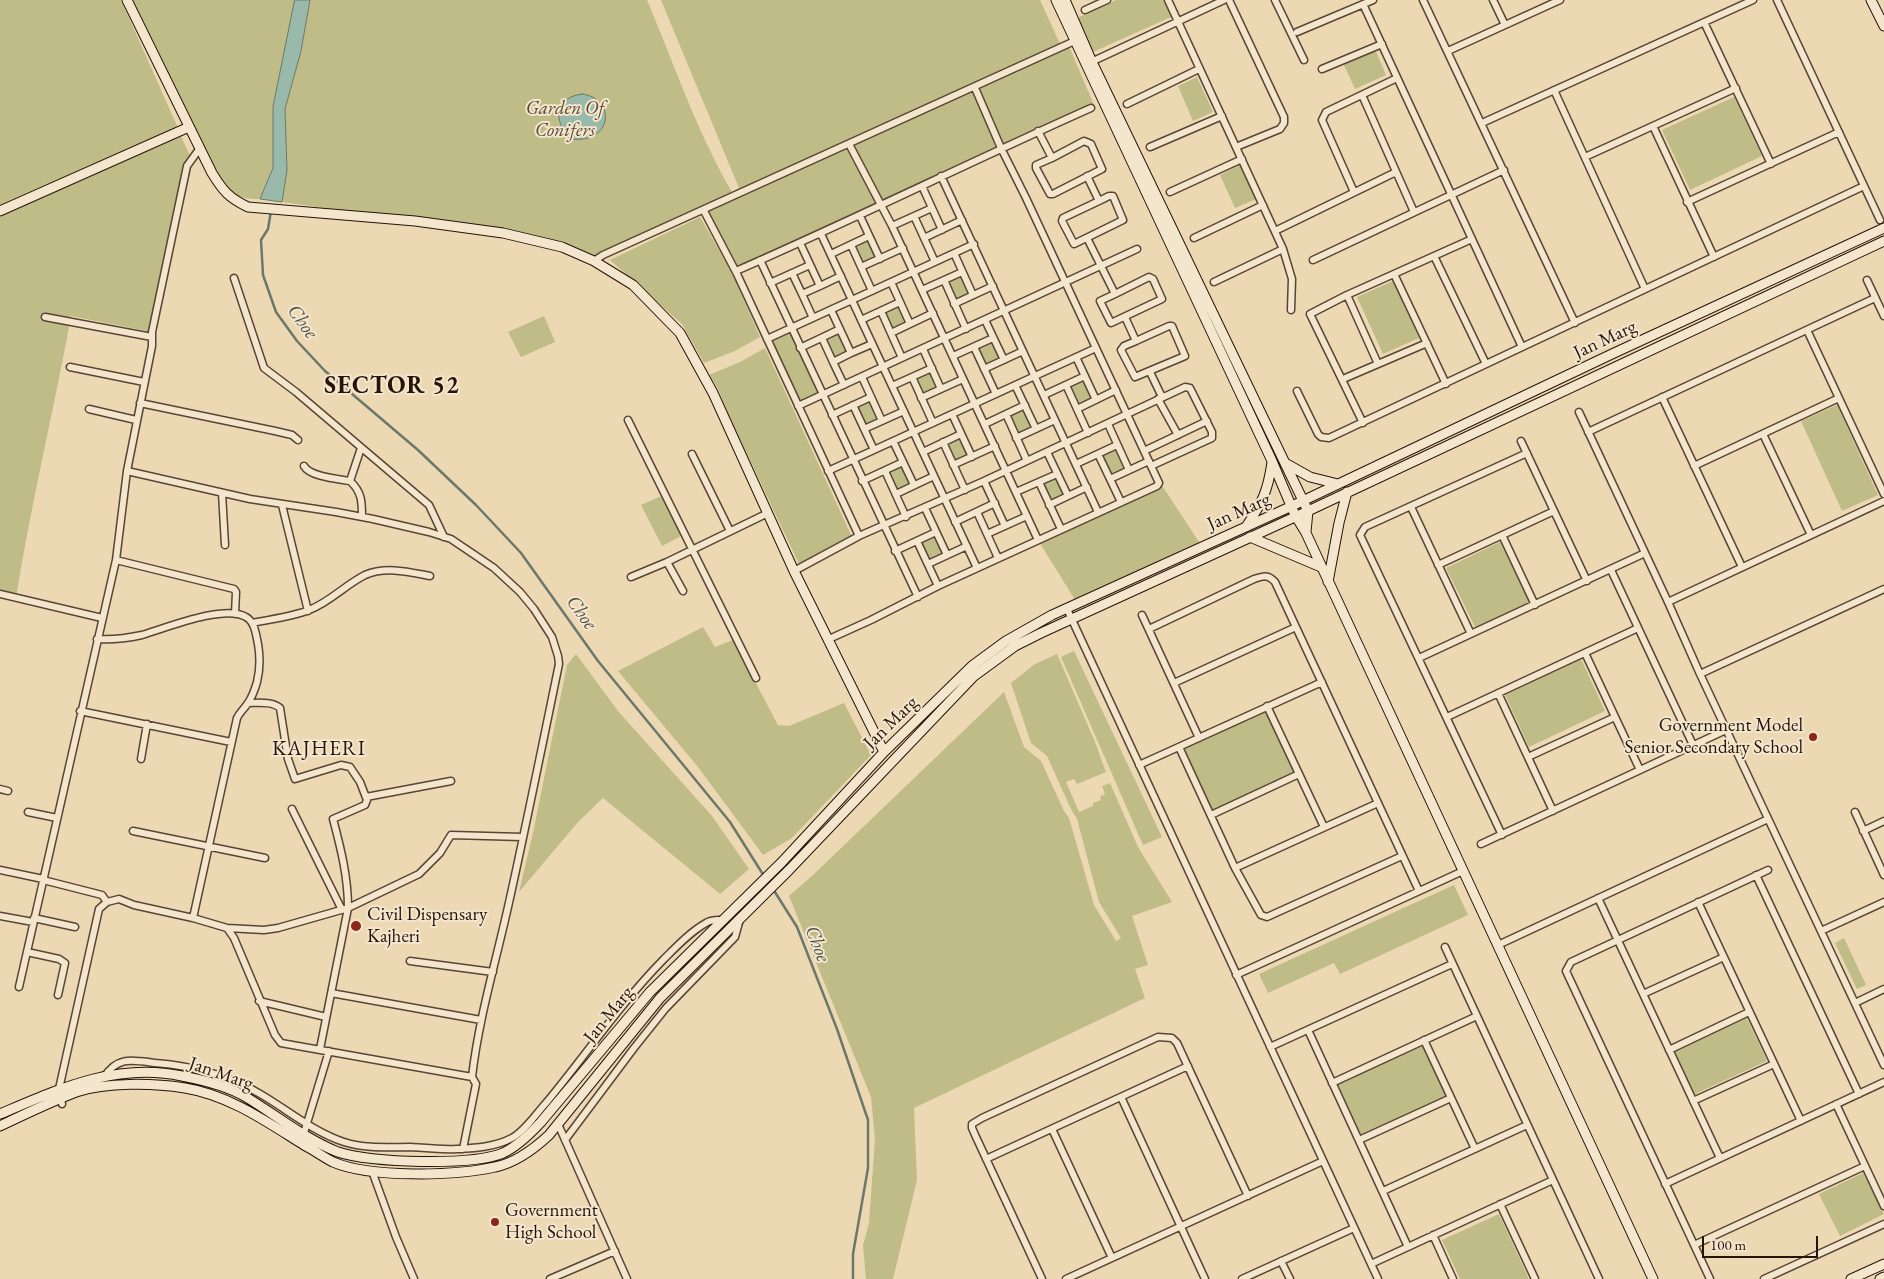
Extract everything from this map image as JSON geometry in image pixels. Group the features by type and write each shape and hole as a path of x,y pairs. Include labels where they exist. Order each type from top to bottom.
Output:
{"main road":[{"path":"127,0 212,173 223,190 234,200 248,207 414,221 503,233 562,247 594,261 633,285 680,334 713,393 794,571 884,752"},
{"path":"1056,0 1078,39 1295,515 1306,532 1653,1279"},
{"path":"1065,0 1078,39"},
{"path":"1871,0 1884,26"},
{"path":"1089,63 1308,511 1306,532"},
{"path":"0,211 189,127"},
{"name":"Jan Marg","path":"0,1126 78,1092 113,1086 154,1084 187,1088 217,1097 240,1107 333,1162 355,1168 415,1174 452,1172 496,1167 531,1151 549,1135 660,998 789,870 974,676 1034,630 1067,609 1303,501 1882,224"},
{"name":"Jan Marg","path":"0,1114 85,1080 147,1072 181,1075 211,1083 244,1096 305,1129 338,1152 366,1158 448,1162 482,1158 502,1153 525,1139 650,992 782,862 884,752 972,666 1006,641 1034,630 1057,626 1295,515 1308,511 1884,241"},
{"path":"1246,527 1261,504 1268,487 1272,461"},
{"path":"1284,463 1310,477 1338,484"},
{"path":"1328,582 1339,523 1348,492"},
{"path":"1250,537 1321,567"},
{"path":"1851,1279 1884,1264"},
{"path":"1880,1279 1884,1277"}],"street":[{"path":"1085,10 1107,0"},
{"path":"1168,0 1283,249 1292,279 1291,310"},
{"path":"1089,63 1224,0"},
{"path":"1229,0 1284,117 1284,123 1280,129 1236,148"},
{"path":"1275,0 1304,60"},
{"path":"1297,32 1373,0"},
{"path":"1423,0 1575,322"},
{"path":"1493,0 1505,25"},
{"path":"1448,51 1560,0"},
{"path":"1482,123 1753,0"},
{"path":"1777,0 1882,224"},
{"path":"1364,4 1522,347"},
{"path":"1704,22 1771,164"},
{"path":"594,261 975,88 1078,39"},
{"path":"1322,69 1382,44"},
{"path":"1128,104 1200,69"},
{"path":"1354,192 1322,120 1326,112 1397,78"},
{"path":"829,640 918,598 938,586 1158,485 1159,481 1001,148 975,88"},
{"path":"1585,157 1736,88"},
{"path":"1554,90 1645,289"},
{"path":"1362,95 1414,212"},
{"path":"736,271 821,234 1001,148 1091,108"},
{"path":"1150,147 1222,116"},
{"path":"1653,126 1714,257"},
{"path":"1038,131 1052,158"},
{"path":"1688,202 1839,132"},
{"path":"1087,141 1091,144 1102,169 1050,194 1036,168 1038,163 1052,158 1087,141"},
{"path":"849,144 903,248 1038,540"},
{"path":"19,987 80,711 116,560 126,471 187,166 200,148"},
{"path":"1170,192 1242,160"},
{"path":"1313,260 1504,170"},
{"path":"1275,231 1396,172"},
{"path":"941,176 1098,512"},
{"path":"1087,176 1099,201"},
{"path":"922,186 942,230"},
{"path":"1297,391 1321,437 1328,438 1864,186"},
{"path":"1113,196 1123,220 1074,244 1062,220 1099,201 1113,196"},
{"path":"1194,238 1263,206"},
{"path":"892,226 932,208"},
{"path":"704,210 736,271 859,536"},
{"path":"860,216 880,259"},
{"path":"914,216 935,262"},
{"path":"924,238 962,220"},
{"path":"821,234 977,568"},
{"path":"831,254 869,236"},
{"path":"1087,238 1115,294"},
{"path":"1363,423 1310,314 1347,295 1472,239"},
{"path":"800,243 820,286"},
{"path":"851,244 872,290"},
{"path":"767,339 974,244"},
{"path":"861,267 903,248"},
{"path":"798,406 1136,249"},
{"path":"1214,282 1283,249"},
{"path":"954,253 973,295"},
{"path":"1434,256 1486,364"},
{"path":"760,260 918,598"},
{"path":"770,283 810,265"},
{"path":"922,290 962,272"},
{"path":"792,273 813,318"},
{"path":"1394,274 1446,384"},
{"path":"802,294 841,276"},
{"path":"1149,277 1153,279 1162,296 1160,301 1113,322 1109,322 1100,302 1115,294 1149,277"},
{"path":"234,278 264,368 296,392 429,506 444,537"},
{"path":"944,280 966,329"},
{"path":"1867,280 1884,316"},
{"path":"891,282 910,324"},
{"path":"954,304 993,286"},
{"path":"1347,295 1378,364"},
{"path":"1588,432 1875,298"},
{"path":"861,320 900,302"},
{"path":"831,310 852,353"},
{"path":"881,311 902,358"},
{"path":"891,333 933,313"},
{"path":"1125,316 1136,341"},
{"path":"45,317 152,336"},
{"path":"985,320 1004,360"},
{"path":"1169,326 1174,328 1185,356 1135,377 1121,350 1124,346 1136,341 1169,326"},
{"path":"800,348 840,329"},
{"path":"1807,330 1884,494"},
{"path":"822,338 844,385"},
{"path":"953,356 993,338"},
{"path":"1343,379 1427,342"},
{"path":"833,362 872,344"},
{"path":"974,347 996,394"},
{"path":"828,471 1096,348"},
{"path":"923,349 941,389"},
{"path":"984,369 1023,351"},
{"path":"1076,357 1096,400"},
{"path":"70,367 144,382"},
{"path":"892,386 932,368"},
{"path":"1150,372 1178,435"},
{"path":"1044,395 1085,376"},
{"path":"862,377 882,421"},
{"path":"912,377 933,423"},
{"path":"922,398 964,379"},
{"path":"1016,385 1036,429"},
{"path":"1066,385 1088,433"},
{"path":"794,571 859,536 965,490 1128,415 1160,398 1185,387 1190,388 1212,432 1210,440 1110,479"},
{"path":"1077,409 1116,390"},
{"path":"832,415 871,396"},
{"path":"1662,397 1742,567"},
{"path":"1694,466 1839,398"},
{"path":"140,403 275,431 292,436 298,440"},
{"path":"853,405 874,450"},
{"path":"985,424 1025,405"},
{"path":"89,409 136,420"},
{"path":"864,429 904,411"},
{"path":"1579,412 1884,1065"},
{"path":"952,414 972,457"},
{"path":"1006,414 1028,461"},
{"path":"628,420 756,678"},
{"path":"1016,438 1055,420"},
{"path":"1144,451 1207,421"},
{"path":"1108,424 1129,470"},
{"path":"923,452 961,434"},
{"path":"1763,434 1810,535"},
{"path":"893,441 914,486"},
{"path":"1521,441 1587,581"},
{"path":"943,442 965,490"},
{"path":"953,465 995,446"},
{"path":"1076,464 1117,446"},
{"path":"350,481 361,448"},
{"path":"1047,452 1068,496"},
{"path":"1502,834 1360,535 1365,527 1527,453"},
{"path":"692,454 730,531"},
{"path":"1098,454 1120,502"},
{"path":"862,481 903,462"},
{"path":"304,466 312,474 350,481 356,486 362,498 362,517"},
{"path":"126,471 282,505 362,517 444,537 480,558 501,574 534,609 552,637 559,664 550,715 481,1020 472,1077 476,1084 463,1149"},
{"path":"885,471 906,517"},
{"path":"1016,492 1057,474"},
{"path":"896,494 934,476"},
{"path":"984,481 1006,526"},
{"path":"1039,482 1061,530"},
{"path":"1049,505 1087,487"},
{"path":"222,493 225,545"},
{"path":"1668,602 1884,501"},
{"path":"955,522 995,503"},
{"path":"282,505 308,611"},
{"path":"1411,507 1471,634"},
{"path":"925,508 947,555"},
{"path":"1438,565 1554,511"},
{"path":"976,512 998,558"},
{"path":"631,577 667,562 768,513"},
{"path":"987,534 1027,516"},
{"path":"895,551 936,532"},
{"path":"1502,535 1535,605"},
{"path":"917,541 938,586"},
{"path":"928,564 967,546"},
{"path":"1419,658 1645,553"},
{"path":"116,560 234,589 236,592 235,614"},
{"path":"667,562 683,591"},
{"path":"252,623 308,611 334,597 366,575 403,570 430,576"},
{"path":"1610,570 1693,746"},
{"path":"1149,629 1263,576 1270,577 1275,582 1419,891"},
{"path":"1700,674 1884,589"},
{"path":"0,594 102,618"},
{"path":"1067,609 1378,1279"},
{"path":"97,640 114,640 142,635 207,616 235,614 247,618 252,623 259,654 257,681 248,703 240,711 237,718 193,918"},
{"path":"1142,614 1200,738"},
{"path":"1174,683 1296,627"},
{"path":"1447,717 1638,628"},
{"path":"1585,653 1640,770"},
{"path":"1139,765 1322,682"},
{"path":"1498,693 1553,811"},
{"path":"248,703 271,704 277,705 280,708 288,759 295,779 341,765 350,767 360,782 367,800 365,805 333,820 343,856 348,886 320,1049"},
{"path":"1267,706 1324,827"},
{"path":"80,711 231,742"},
{"path":"1528,757 1615,717"},
{"path":"141,758 147,724"},
{"path":"1481,844 1726,730"},
{"path":"1179,747 1235,868 1260,916 1267,917 1402,856"},
{"path":"1210,815 1299,774"},
{"path":"366,798 451,782"},
{"path":"0,789 8,791"},
{"path":"1235,868 1378,803"},
{"path":"292,809 345,909"},
{"path":"28,812 56,818"},
{"path":"1854,812 1884,875"},
{"path":"1498,945 1768,819"},
{"path":"1863,831 1884,821"},
{"path":"133,831 265,858"},
{"path":"61,1101 59,1089 99,909 107,902 119,899 134,905 193,918 227,928 264,930 278,928 345,909 419,874 440,853 451,835 522,837"},
{"path":"0,870 43,878 47,881 102,895 107,902"},
{"path":"1710,1279 1566,971 1572,962 1768,870"},
{"path":"1236,974 1463,871"},
{"path":"1756,875 1859,1094"},
{"path":"1598,898 1720,1158"},
{"path":"1698,902 1801,1121"},
{"path":"1821,931 1884,902"},
{"path":"0,916 75,927"},
{"path":"565,1140 666,1008 735,936 740,918"},
{"path":"329,1051 305,1129 342,1142 378,1148 463,1149 496,1144 513,1138 528,1123 561,1085 599,1033 646,977 696,929 707,922 724,920"},
{"path":"227,928 234,938 277,1040 281,1043 472,1077"},
{"path":"1444,947 1599,1279"},
{"path":"26,952 59,959 65,963 58,995"},
{"path":"1643,994 1724,957"},
{"path":"410,961 493,972"},
{"path":"1270,1047 1452,964"},
{"path":"1855,1003 1884,989"},
{"path":"331,993 481,1020"},
{"path":"260,1001 326,1017"},
{"path":"1669,1050 1749,1012"},
{"path":"1332,1082 1476,1016"},
{"path":"1308,1030 1408,1247"},
{"path":"1042,1279 972,1128 975,1122 1158,1037 1172,1038 1177,1043 1248,1196"},
{"path":"1424,1040 1475,1149"},
{"path":"1693,1101 1774,1064"},
{"path":"986,1159 1188,1066"},
{"path":"1665,1184 1884,1082"},
{"path":"1121,1097 1205,1279"},
{"path":"1359,1140 1451,1098"},
{"path":"1836,1104 1884,1206"},
{"path":"558,1124 627,1279"},
{"path":"1383,1192 1527,1125"},
{"path":"1052,1128 1112,1258"},
{"path":"1066,1279 1323,1161"},
{"path":"1694,1245 1865,1166"},
{"path":"372,1171 396,1237 414,1279"},
{"path":"1371,1264 1553,1180"},
{"path":"1500,1204 1536,1279"},
{"path":"1764,1279 1884,1224"},
{"path":"1242,1279 1354,1228"},
{"path":"1433,1235 1453,1279"},
{"path":"550,1279 615,1251"},
{"path":"1281,1261 1290,1279"}],"green space":[{"path":"0,0 121,0 178,128 0,210"},
{"path":"132,0 296,0 273,107 273,168 260,199 237,196 224,183"},
{"name":"Garden Of Conifers","path":"310,0 647,0 686,98 719,169 732,192 739,188 661,0 1040,0 1061,46 1068,44 1094,105 734,270 704,205 591,258 548,240 282,202 287,170 285,109 301,51"},
{"path":"1116,0 1163,0 1171,17 1093,52 1077,18"},
{"path":"1375,49 1386,75 1355,89 1343,63"},
{"path":"1197,77 1213,112 1193,121 1178,86"},
{"path":"1734,97 1762,156 1690,190 1662,130"},
{"path":"181,136 191,158 152,332 71,316 16,598 0,595 0,214"},
{"path":"1240,165 1256,199 1235,208 1220,175"},
{"path":"700,217 730,269 760,337 735,351 704,363 682,324 610,260"},
{"path":"868,240 877,258 862,264 855,246"},
{"path":"961,275 970,294 955,301 947,282"},
{"path":"1393,281 1419,338 1383,354 1357,297"},
{"path":"899,306 907,323 892,329 885,313"},
{"path":"544,316 555,342 521,357 508,332"},
{"path":"791,328 822,395 798,406 767,339"},
{"path":"839,333 848,353 834,358 826,339"},
{"path":"992,342 1000,359 985,365 978,348"},
{"path":"765,348 852,537 799,564 717,387 709,375 740,362"},
{"path":"931,372 938,388 922,395 915,378"},
{"path":"1084,380 1093,399 1078,405 1070,386"},
{"path":"870,400 879,420 865,426 857,407"},
{"path":"1837,405 1878,495 1842,511 1801,421"},
{"path":"1023,409 1032,427 1018,434 1009,416"},
{"path":"960,437 969,456 954,462 946,443"},
{"path":"1116,449 1125,469 1111,475 1102,456"},
{"path":"902,466 910,484 897,490 889,472"},
{"path":"1056,477 1064,495 1051,500 1042,483"},
{"path":"1159,481 1205,551 1080,608 1038,540"},
{"path":"664,495 681,536 662,546 641,505"},
{"path":"935,536 944,554 929,560 921,542"},
{"path":"1500,542 1530,603 1476,629 1446,568"},
{"path":"703,627 715,647 733,640 778,725 789,726 844,703 871,755 792,838 763,855 698,767 618,671"},
{"path":"1074,651 1162,837 1143,845 1061,657"},
{"path":"576,654 618,711 712,816 749,869 720,894 603,798 578,822 519,892 567,665"},
{"path":"1057,654 1106,772 1077,784 1074,779 1066,782 1079,812 1101,800 1100,797 1105,794 1102,786 1110,783 1138,847 1172,902 1132,916 1148,965 1135,969 1145,998 914,1108 917,1180 893,1279 866,1279 863,1245 869,1223 875,1139 871,1097 789,896 1004,692 1024,747 1041,761 1069,818 1094,905 1116,941 1121,938 1099,902 1077,819 1047,756 1031,743 1011,683 1035,664"},
{"path":"1581,659 1605,711 1529,747 1505,695"},
{"path":"1267,706 1299,774 1211,815 1179,747"},
{"path":"1454,885 1468,915 1340,974 1334,963 1268,993 1259,974"},
{"path":"1844,938 1866,985 1857,989 1835,943"},
{"path":"1747,1018 1767,1061 1695,1094 1675,1052"},
{"path":"1423,1046 1446,1096 1361,1134 1338,1084"},
{"path":"1863,1173 1884,1214 1840,1236 1819,1194"},
{"path":"1499,1214 1529,1279 1460,1279 1442,1240"}],"shaded area":[{"path":"295,0 310,0 301,51 285,109 287,170 282,202 260,199 273,168 273,107"},
{"path":"582,94 593,97 601,103 605,111 605,120 602,128 595,135 585,139 570,139 561,125 559,111 561,105 566,100"}],"waterway":[{"name":"Choe","path":"271,211 268,229 261,240 263,275 276,312 297,341 325,371 418,450 476,505 521,553 598,661 730,822 764,876"},
{"name":"Choe","path":"773,889 797,927 837,1029 868,1120 868,1168 853,1254 853,1279"}],"place":[{"name":"Government Model Senior Secondary School","path":"1813,737"},
{"name":"Civil Dispensary Kajheri","path":"356,926"},
{"name":"Government High School","path":"495,1222"}],"district":[{"name":"SECTOR 52","path":"392,386"},
{"name":"KAJHERI","path":"319,749"}]}
